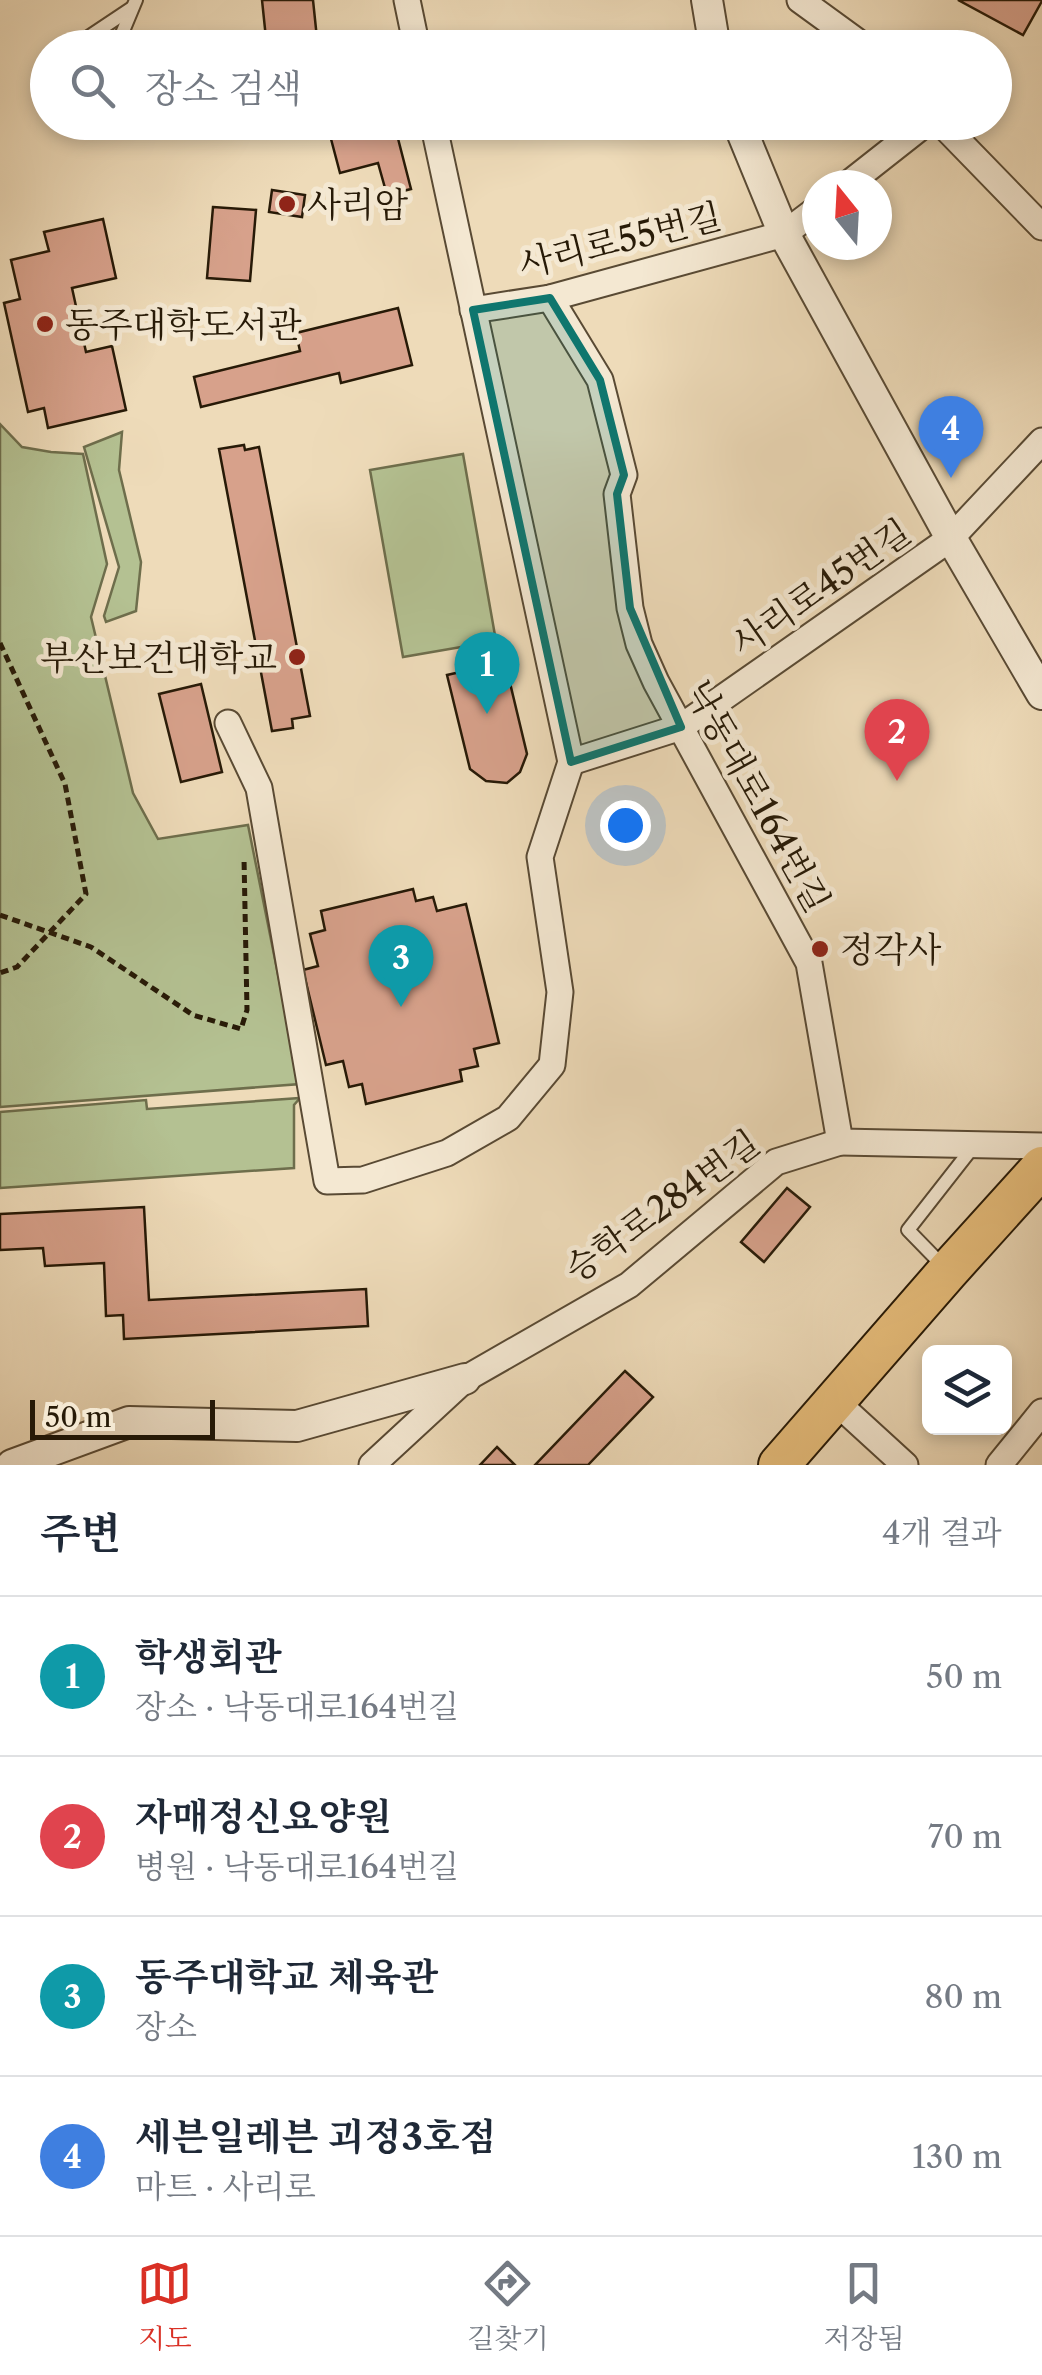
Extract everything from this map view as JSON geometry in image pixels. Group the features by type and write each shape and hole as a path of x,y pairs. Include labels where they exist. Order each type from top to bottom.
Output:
{"main road":[{"path":"779,1465 1042,1167"}],"street":[{"path":"407,0 414,30"},
{"path":"706,0 711,30"},
{"path":"800,0 841,30"},
{"path":"228,722 258,788 327,1181 363,1180 447,1153 508,1118 552,1066 560,992 540,857 571,762 438,140"},
{"path":"745,140 784,234 951,538 1042,694"},
{"path":"866,170 905,140"},
{"path":"957,140 1042,227"},
{"path":"784,234 802,220"},
{"name":"사리로55번길","path":"473,310 550,298 784,234"},
{"name":"낙동대로164번길","path":"550,298 600,380 624,475 617,494 638,644 809,963 840,1142"},
{"name":"사리로45번길","path":"571,762 681,727 951,538 1042,441"},
{"path":"840,1142 1042,1146"},
{"name":"승학로284번길","path":"12,1465 129,1422 297,1426 465,1379 630,1284 776,1162 840,1142"},
{"path":"372,1465 465,1379"},
{"path":"835,1401 905,1465"},
{"path":"999,1465 1042,1412"}],"lane":[{"path":"97,30 134,4"},
{"path":"123,30 134,4"},
{"path":"948,1271 908,1230 974,1145"}],"path":[{"path":"0,642 65,784 86,894 17,967 0,973"},
{"path":"0,915 92,946 193,1015 242,1030 246,1010 244,842"}],"highlighted area":[{"path":"550,298 600,380 624,475 617,494 630,608 681,727 571,762 473,310"}],"green space":[{"path":"0,424 22,447 83,454 107,564 91,617 133,793 158,839 248,825 300,1084 0,1107"},
{"path":"122,432 119,470 141,562 136,611 106,622 104,616 119,567 84,447"},
{"path":"463,454 496,641 403,657 370,470"},
{"path":"300,1098 294,1105 294,1168 0,1188 0,1112 146,1100 147,1109"}],"building":[{"path":"262,0 313,0 316,30 265,30"},
{"path":"958,0 1042,0 1042,1 1023,35"},
{"path":"331,140 398,140 411,189 387,195 378,163 340,173"},
{"name":"사리암","path":"272,190 305,195 302,217 269,212"},
{"path":"213,207 256,210 250,281 207,278"},
{"name":"동주대학도서관","path":"103,219 116,278 72,288 86,352 112,346 126,410 48,428 44,408 28,412 4,303 20,299 11,260 49,251 44,232"},
{"path":"398,308 412,365 341,383 339,373 201,407 194,377 300,351 296,333"},
{"path":"244,445 245,450 259,447 310,716 292,719 293,728 272,731 219,449"},
{"path":"505,662 527,754 520,772 507,783 486,781 470,769 447,675"},
{"path":"201,684 222,772 181,782 159,694"},
{"path":"413,889 416,901 433,897 437,911 466,904 499,1043 474,1049 478,1066 460,1070 462,1081 366,1104 362,1084 349,1087 343,1061 326,1065 303,970 318,966 310,934 325,930 321,911"},
{"path":"787,1188 810,1207 764,1262 741,1242"},
{"path":"144,1207 149,1300 366,1289 368,1326 124,1339 123,1315 106,1316 104,1263 45,1266 43,1248 0,1250 0,1214"},
{"path":"625,1371 653,1397 588,1465 535,1465"},
{"path":"497,1447 515,1465 480,1465"}],"place":[{"name":"사리암","path":"287,204"},
{"name":"동주대학도서관","path":"45,324"},
{"name":"세븐일레븐 괴정3호점","path":"951,478"},
{"name":"부산보건대학교","path":"297,657"},
{"name":"학생회관","path":"487,714"},
{"name":"자매정신요양원","path":"897,781"},
{"name":"정각사","path":"820,949"},
{"name":"동주대학교 체육관","path":"401,1007"}]}
